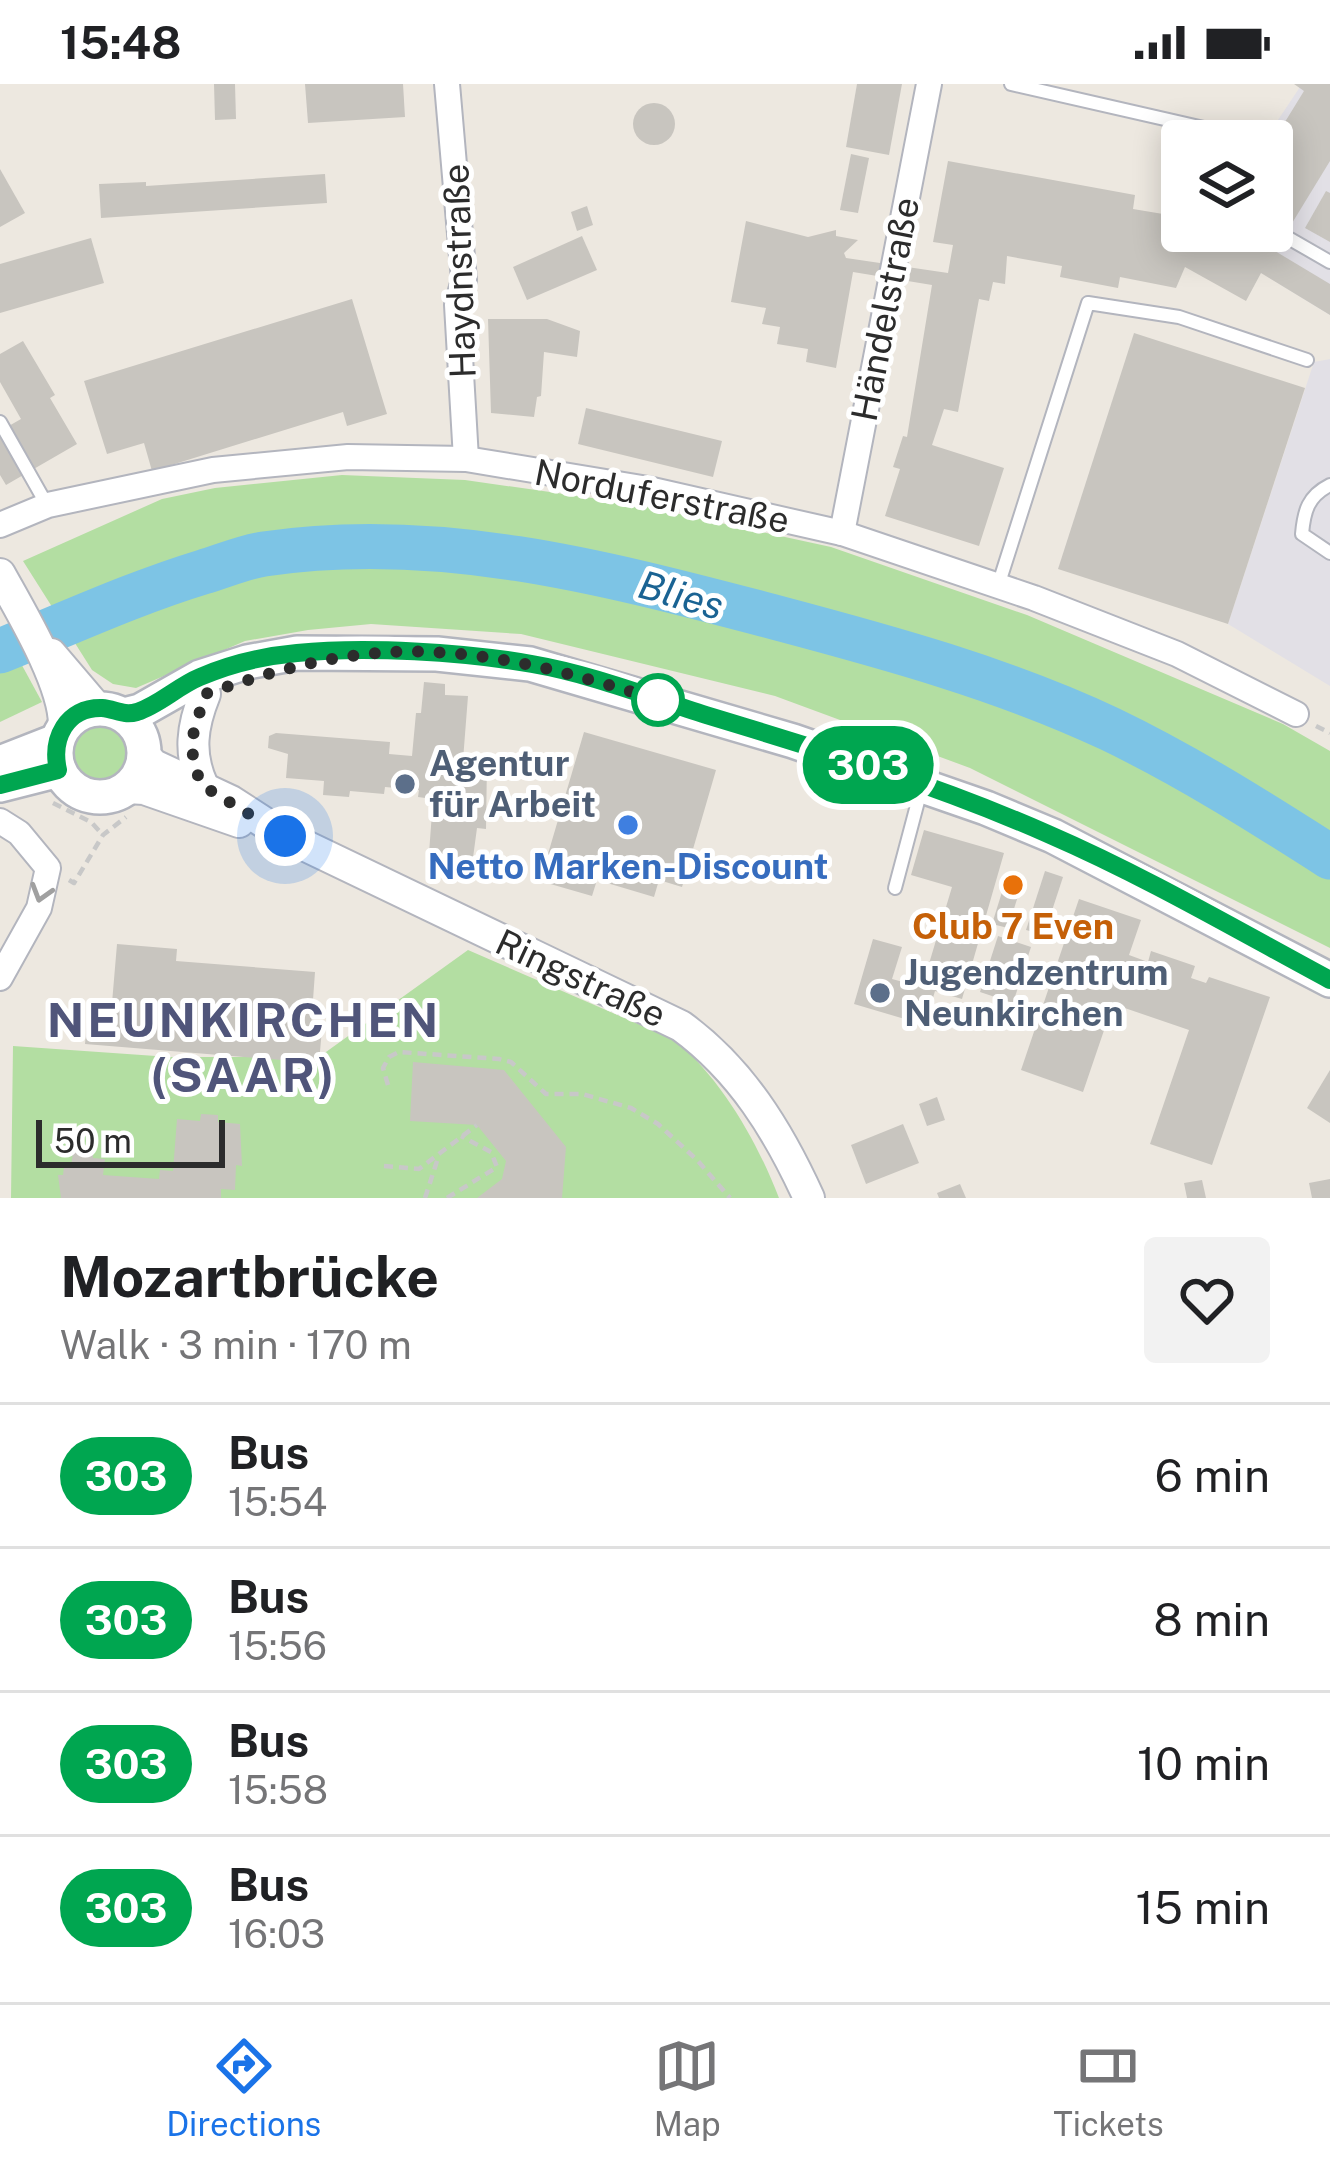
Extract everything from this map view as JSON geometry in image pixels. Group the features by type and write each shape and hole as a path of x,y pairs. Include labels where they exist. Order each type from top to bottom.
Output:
{"main road":[{"path":"88,699 140,711 200,677 297,653 437,654 548,668 923,784 1053,836 1330,980"},
{"path":"56,759 66,782 89,796 129,801 144,749 182,706 276,670 370,653"},
{"path":"88,699 140,732 144,749"},
{"path":"0,785 56,759 73,716 88,699"},
{"path":"0,763 56,759"}],"street":[{"name":"Haydnstraße","path":"447,84 464,280 457,305 466,459"},
{"name":"Händelstraße","path":"842,533 929,84"},
{"name":"Norduferstraße","path":"0,524 48,505 213,470 348,457 466,459 649,489 842,533 1177,654 1296,714"},
{"path":"1,577 36,640 68,670 88,699"},
{"path":"203,786 191,742 205,694"},
{"name":"Ringstraße","path":"144,749 154,765 203,786 285,836 681,1026 735,1072 792,1160 809,1198"},
{"name":"Ringstraße","path":"129,801 144,789 285,836"},
{"path":"0,820 19,833 48,868 39,908 0,978"}],"lane":[{"path":"1011,84 1169,120"},
{"path":"1293,240 1330,262"},
{"path":"998,586 1088,303 1179,317 1307,360"},
{"path":"0,422 48,505"},
{"path":"1330,485 1316,492 1304,511 1302,534 1330,553"},
{"path":"895,888 923,784"}],"path":[{"path":"56,759 103,835"},
{"path":"48,868 74,883 129,801"},
{"path":"388,1085 383,1068 388,1057 399,1052 511,1062 546,1094 606,1098 644,1116 697,1160 730,1198"},
{"path":"384,1166 419,1169 477,1125"},
{"path":"447,1198 497,1167 493,1150 460,1136"},
{"path":"424,1198 439,1153"}],"shaded area":[{"path":"1302,84 1330,84 1330,315 1227,252 1293,252 1293,120 1278,120"},
{"path":"1330,359 1330,686 1228,624 1314,362"}],"green space":[{"path":"342,475 465,480 634,504 831,547 1027,615 1283,724 1330,751 1330,948 970,768 775,696 521,634 371,624 308,630 245,641 136,688 113,684 92,670 23,561 162,499 215,488"},
{"path":"18,658 42,702 0,722 0,666"},
{"path":"100,721 122,730 131,752 122,774 100,783 78,774 69,752 78,730"},
{"path":"468,950 675,1040 736,1113 779,1198 11,1198 13,1046 170,1057 319,1057"}],"building":[{"path":"214,84 235,84 236,119 215,120"},
{"path":"305,84 403,84 405,117 308,123"},
{"path":"857,84 902,84 889,155 846,147"},
{"path":"1294,84 1330,84 1330,161 1293,222 1293,120 1286,120 1304,91"},
{"path":"654,103 669,109 675,124 669,139 654,145 639,139 633,124 639,109"},
{"path":"851,154 869,158 858,213 840,210"},
{"path":"948,161 1135,195 1133,209 1161,214 1161,252 1277,252 1330,284 1330,315 1261,273 1246,301 1185,267 1176,288 1120,277 1118,288 1060,277 1062,266 1007,256 1005,284 993,282 989,301 979,299 958,412 944,409 932,445 1004,468 979,546 885,516 900,469 893,467 903,436 907,437 932,285 853,272 836,368 806,362 808,349 777,344 780,327 762,324 766,308 731,302 746,221 808,237 836,230 836,236 858,240 844,253 846,258 948,273 953,245 933,242"},
{"path":"0,169 25,213 0,227"},
{"path":"325,174 327,203 101,218 99,184 146,182 146,186"},
{"path":"1326,191 1330,193 1330,242 1305,228"},
{"path":"587,206 593,225 577,231 571,212"},
{"path":"582,236 597,270 527,300 513,267"},
{"path":"91,238 104,283 0,313 0,264"},
{"path":"352,299 387,414 347,426 343,412 152,471 144,443 107,454 84,381"},
{"path":"488,319 547,319 580,331 577,357 544,352 541,396 534,417 491,413"},
{"path":"1134,333 1305,388 1228,624 1058,569"},
{"path":"23,341 77,444 6,485 0,475 0,431 21,419 0,382 0,354"},
{"path":"586,408 722,441 713,477 578,444"},
{"name":"Agentur für Arbeit","path":"424,682 445,684 445,695 468,696 463,760 487,761 486,829 477,828 470,880 451,879 452,869 428,867 433,799 418,797 419,790 385,787 384,794 323,795 324,781 286,778 288,754 268,748 269,736 276,733 390,742 389,754 412,756"},
{"name":"Netto Marken-Discount","path":"584,732 716,770 682,887 659,880 654,897 597,880 592,896 540,881"},
{"path":"924,830 1004,853 962,999 935,991 925,1025 854,1004 873,939 902,947 892,979 922,987 952,887 911,875"},
{"path":"1045,871 1063,877 1044,935 1026,930"},
{"path":"1007,876 1023,880 1008,928 992,924"},
{"path":"1079,899 1141,920 1129,955 1148,962 1151,951 1195,966 1191,978 1206,983 1209,977 1270,997 1212,1165 1150,1144 1189,1030 1113,1004 1083,1092 1021,1070"},
{"path":"998,936 1031,947 1013,1003 980,992"},
{"path":"117,944 177,949 176,961 315,972 311,1028 322,1029 319,1063 85,1044 89,1001 112,1003"},
{"path":"413,1062 504,1070 566,1147 562,1198 477,1198 502,1179 506,1161 477,1125 410,1121"},
{"path":"1330,1070 1330,1123 1307,1108"},
{"path":"937,1097 945,1120 927,1126 919,1104"},
{"path":"201,1114 240,1124 242,1166 236,1165 235,1190 221,1189 221,1198 61,1198 58,1175 63,1175 64,1167 71,1168 73,1151 93,1152 93,1158 105,1159 103,1175 159,1179 160,1170 173,1171 177,1119 200,1121"},
{"path":"903,1124 919,1163 866,1184 851,1145"},
{"path":"1330,1179 1330,1198 1312,1198 1309,1183"},
{"path":"1202,1180 1206,1198 1187,1198 1184,1183"},
{"path":"960,1184 966,1198 939,1198 937,1193"}],"waterway":[{"name":"Blies","path":"0,651 152,589 264,554 394,547 522,559 774,617 902,652 1029,695 1167,758 1330,857"}],"bus line":[{"name":"303","path":"0,785 58,770 56,741 73,716 97,708 124,715 140,711 200,677 247,662 329,652 437,654 530,664 793,741 986,808 1091,855 1330,980"}],"place":[{"name":"Agentur für Arbeit","path":"405,784"},
{"name":"Netto Marken-Discount","path":"628,825"},
{"name":"Club 7 Even","path":"1013,885"},
{"name":"Jugendzentrum Neunkirchen","path":"880,993"}],"district":[{"name":"NEUNKIRCHEN (SAAR)","path":"244,1048"}],"route":[{"path":"285,836 203,786 191,742 205,694 276,670 370,653 530,664 658,700"}]}
